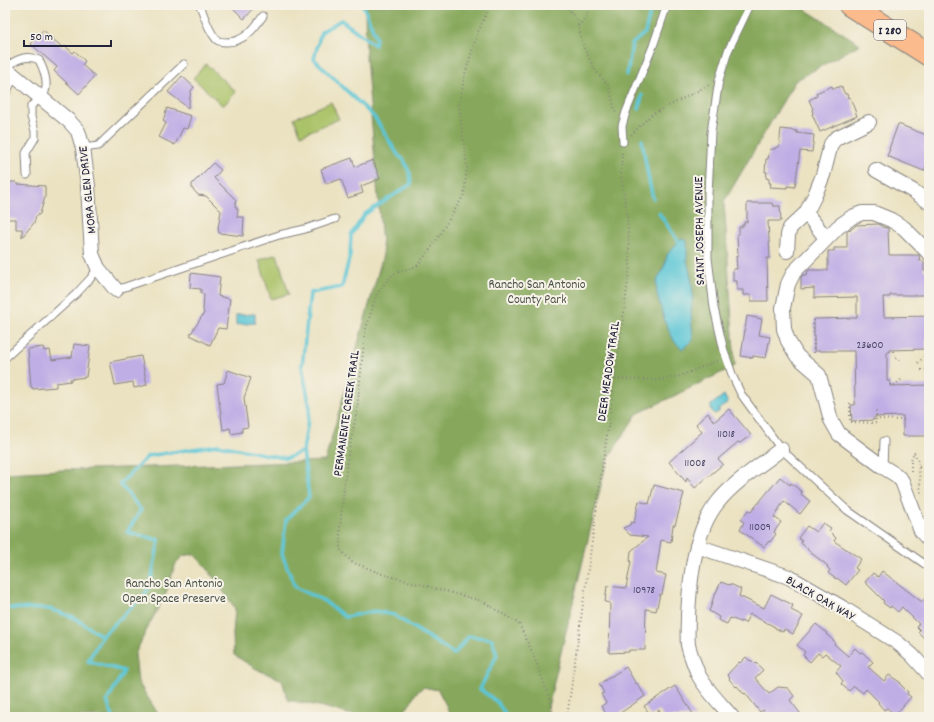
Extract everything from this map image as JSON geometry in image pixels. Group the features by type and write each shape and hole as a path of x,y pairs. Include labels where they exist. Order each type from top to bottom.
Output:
{"highway":[{"name":"I 280","path":"850,5 929,55"}],"street":[{"name":"MORA GLEN DRIVE","path":"8,71 69,121 78,131 83,148 88,186 92,254 98,268 116,290"},
{"path":"787,251 790,228 806,212 828,167 831,144 836,138 853,135 869,122"},
{"path":"881,176 922,201"},
{"path":"806,212 826,238"},
{"path":"929,253 904,228 891,220 874,212 862,212 838,226 794,272 788,284 782,308 784,329 797,356 819,376 831,420 839,434 896,475 902,482 921,531 926,537 929,538"},
{"path":"732,717 705,686 698,673 688,646 692,566 697,546 705,525 717,502 781,449"},
{"name":"BLACK OAK WAY","path":"697,546 789,577 843,608 898,643 912,655 929,674"}],"lane":[{"path":"200,5 213,36 217,40 224,42 237,41 247,36 255,28 263,16"},
{"path":"622,142 622,126 626,112 668,5"},
{"name":"SAINT JOSEPH AVENUE","path":"750,5 728,51 719,80 711,132 708,194 709,270 714,308 726,357 741,394 781,449 847,510 929,567"},
{"path":"5,96 8,71 11,63 27,57 33,57 39,60 46,79 45,92 41,98 31,106 31,117 35,131 35,138 26,153 27,175"},
{"path":"83,148 98,146 184,64"},
{"path":"116,290 279,235 306,229 335,219"},
{"path":"5,358 80,289 98,268"},
{"path":"883,467 884,441"}],"path":[{"name":"PERMANENTE CREEK TRAIL","path":"490,5 478,32 464,74 459,105 468,167 464,195 432,247 417,266 393,274 377,292 365,332 357,410 346,460 340,526 340,549 352,562 382,574 482,601 519,624 548,692 554,717"},
{"path":"565,5 577,20 583,46 595,70 609,86 616,114"},
{"path":"578,26 584,19 591,5"},
{"path":"622,142 651,116 719,80"},
{"name":"DEER MEADOW TRAIL","path":"567,717 630,266 628,214 621,175 622,142"},
{"path":"813,320 813,350 816,356"},
{"path":"918,363 929,350 929,344"},
{"path":"889,351 893,351 895,357 902,363"},
{"path":"615,379 659,380 680,376 726,357"},
{"path":"921,370 928,370"},
{"path":"890,385 895,385 902,379"},
{"path":"850,403 850,422 876,423 876,411"},
{"path":"876,419 905,420"},
{"path":"912,475 911,463 913,452 918,460 922,498"},
{"path":"919,466 924,466"}],"green space":[{"name":"Rancho San Antonio County Park","path":"365,5 798,5 860,44 795,81 724,202 735,366 637,414 607,460 547,711 548,717 450,717 446,705 438,690 423,687 416,693 408,707 393,717 360,717 319,706 288,700 282,680 258,670 234,655 233,635 235,608 207,568 194,554 183,556 176,563 165,596 135,654 138,682 160,717 5,717 5,473 325,461 383,255 366,57"},
{"path":"206,64 236,92 223,106 193,78"},
{"path":"331,102 339,119 301,135 294,118"},
{"path":"277,254 289,294 271,299 259,260"}],"water":[{"path":"681,238 687,241 687,260 693,294 691,312 693,340 682,349 674,341 664,319 657,294 656,283 665,264 667,255"},
{"path":"255,314 255,323 236,325 236,315"},
{"path":"724,395 728,403 719,409 719,412 714,414 711,409 711,405"}],"building":[{"path":"230,5 257,5 244,19"},
{"path":"43,30 63,48 65,46 73,53 75,51 85,61 82,65 95,76 79,94 54,71 57,67 31,44"},
{"path":"182,76 194,87 191,91 188,108 168,92"},
{"path":"832,86 833,89 841,86 848,98 850,97 857,116 820,132 812,114 813,109 809,100 817,96 816,93"},
{"path":"167,108 191,116 187,129 183,128 175,145 159,137 166,123 163,121"},
{"path":"898,124 929,136 929,159 924,171 887,156"},
{"path":"781,129 814,135 812,152 800,151 795,187 770,187 771,183 769,183 769,179 766,178 766,159 768,159 770,149 779,147"},
{"path":"352,158 355,167 373,160 380,179 361,186 363,193 348,198 341,179 326,184 321,169"},
{"path":"213,163 221,170 214,178 236,200 235,206 238,210 237,217 244,217 243,236 219,233 218,228 221,211 206,196 198,195 192,188 192,184"},
{"path":"8,182 45,186 45,197 40,214 36,216 34,223 22,237 22,229 16,229 16,219 5,219 5,189"},
{"path":"747,203 772,203 773,206 780,206 781,221 768,221 770,258 767,258 768,301 751,301 751,295 743,295 743,290 737,290 737,281 733,281 733,269 737,269 737,234 739,234 739,227 744,225 744,222 747,222"},
{"path":"879,224 882,227 888,228 889,255 919,255 920,261 924,261 924,271 929,271 929,295 890,295 890,297 883,297 884,317 929,316 929,339 926,339 926,349 889,350 889,352 887,352 887,381 890,381 890,386 929,385 929,436 903,436 903,416 874,417 874,420 852,421 851,405 855,405 854,351 814,351 814,319 857,318 857,297 814,298 814,288 801,289 801,277 803,275 807,275 808,270 828,270 828,251 834,251 834,248 847,248 847,231 856,225"},
{"path":"191,273 220,277 218,296 230,299 226,329 218,328 210,345 190,335 204,313 204,295 201,294 201,289 190,288"},
{"path":"747,316 762,319 759,335 770,337 766,358 741,356"},
{"path":"74,344 90,346 86,377 56,383 56,387 33,389 31,387 28,349 43,347 44,351 50,350 52,360 72,357"},
{"path":"141,356 147,385 134,388 133,382 115,385 110,362"},
{"path":"228,370 251,378 244,398 248,427 242,428 242,432 231,434 230,428 223,430 217,384 224,383"},
{"path":"729,409 751,435 740,443 738,442 718,459 723,464 695,488 687,478 686,482 669,462 702,432 696,424 708,413 714,422"},
{"path":"780,477 790,485 791,483 810,501 800,514 784,501 774,517 781,522 774,532 776,534 764,547 740,530 744,522 741,520 748,510 751,512"},
{"path":"654,485 684,493 675,525 673,525 671,542 661,540 656,573 666,575 662,594 660,594 656,611 646,609 645,650 629,650 629,652 609,653 610,603 605,602 607,586 626,588 631,562 631,551 648,537 630,535 623,528 630,525 631,522 634,523 639,501 649,504"},
{"path":"823,523 831,528 829,531 836,538 834,541 861,559 855,568 858,570 846,585 828,573 830,570 827,567 828,566 810,552 798,538 807,526 816,532"},
{"path":"882,571 922,602 929,594 929,643 918,632 920,630 916,626 919,624 902,607 898,612 891,606 890,608 883,603 884,601 865,582 873,573 878,577"},
{"path":"721,582 741,589 739,596 764,608 771,594 793,605 791,610 803,616 793,634 784,629 783,632 750,614 745,623 730,618 727,624 718,620 719,617 709,611"},
{"path":"816,624 827,633 826,634 835,642 834,644 848,656 855,648 860,653 862,652 873,662 868,667 884,681 889,675 901,683 900,684 908,692 907,694 911,697 895,715 887,708 884,710 878,703 879,702 866,689 863,693 854,686 849,691 841,684 843,681 836,672 841,666 825,653 822,656 818,653 810,662 803,655 805,652 797,645"},
{"path":"746,657 750,661 755,662 763,670 755,678 769,694 778,687 788,688 794,696 790,700 803,717 774,717 770,712 766,714 763,710 760,712 745,693 744,694 737,686 736,687 727,675"},
{"path":"626,667 645,696 619,714 608,717 601,706 606,703 601,694 604,693 599,684"},
{"path":"675,686 695,717 663,717 659,710 651,716 644,706"}],"waterway":[{"path":"363,5 376,37 375,45 341,20 321,32 314,59 375,118 398,155 404,160 410,174 411,184 365,214 351,235 350,255 342,287 310,293 302,367 310,408 303,451 309,497 286,520 282,554 295,587 324,601 345,617 375,611 394,615 454,654 469,636 492,639 497,655 480,689 497,702 506,715 505,717"},
{"path":"627,75 632,44 645,33 650,13 649,5"},
{"path":"639,109 642,95"},
{"path":"642,140 653,198"},
{"path":"659,213 678,241"},
{"path":"113,717 107,701 124,671 88,661 102,636 146,593 151,581 159,540 127,532 141,510 120,484 148,456 218,445 287,458 303,451"},
{"path":"5,608 49,609 73,617 102,636"}],"park label":[{"name":"Rancho San Antonio Open Space Preserve","path":"174,590"}]}
